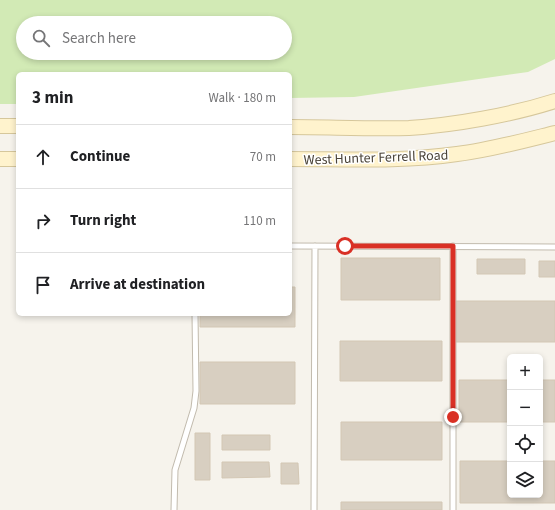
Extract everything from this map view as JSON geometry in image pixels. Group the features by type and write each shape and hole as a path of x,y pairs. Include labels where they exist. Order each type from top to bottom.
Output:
{"main road":[{"name":"West Hunter Ferrell Road","path":"292,127 408,128 441,124 532,107 555,100"},
{"path":"0,126 16,126"},
{"name":"West Hunter Ferrell Road","path":"292,159 391,159 456,154 512,144 555,133"},
{"path":"0,159 16,159"}],"lane":[{"path":"292,246 555,247"},
{"path":"314,246 314,510"},
{"path":"453,246 453,510"},
{"path":"174,510 175,470 194,408 196,391 195,316"}],"green space":[{"path":"0,0 555,0 555,59 528,72 354,97 292,98 292,72 16,72 16,104 0,104"}],"building":[{"path":"341,258 440,258 440,300 341,300"},
{"path":"477,259 525,259 525,274 477,274"},
{"path":"539,261 555,261 555,277 539,277"},
{"path":"292,287 295,287 295,327 200,327 200,316 292,316"},
{"path":"456,301 555,301 555,342 456,342"},
{"path":"340,341 442,341 442,381 340,381"},
{"path":"200,362 295,362 295,404 200,404"},
{"path":"459,380 507,380 507,422 459,422"},
{"path":"543,380 555,380 555,422 543,422"},
{"path":"341,422 442,422 442,460 341,460"},
{"path":"195,433 210,433 210,480 195,480"},
{"path":"222,435 270,435 270,450 222,450"},
{"path":"460,461 507,461 507,498 543,498 543,461 555,461 555,503 460,503"},
{"path":"222,462 269,462 270,477 222,478"},
{"path":"281,463 298,463 299,484 281,484"},
{"path":"341,502 442,502 442,510 341,510"}],"route":[{"path":"345,246 453,246 453,417"}]}
